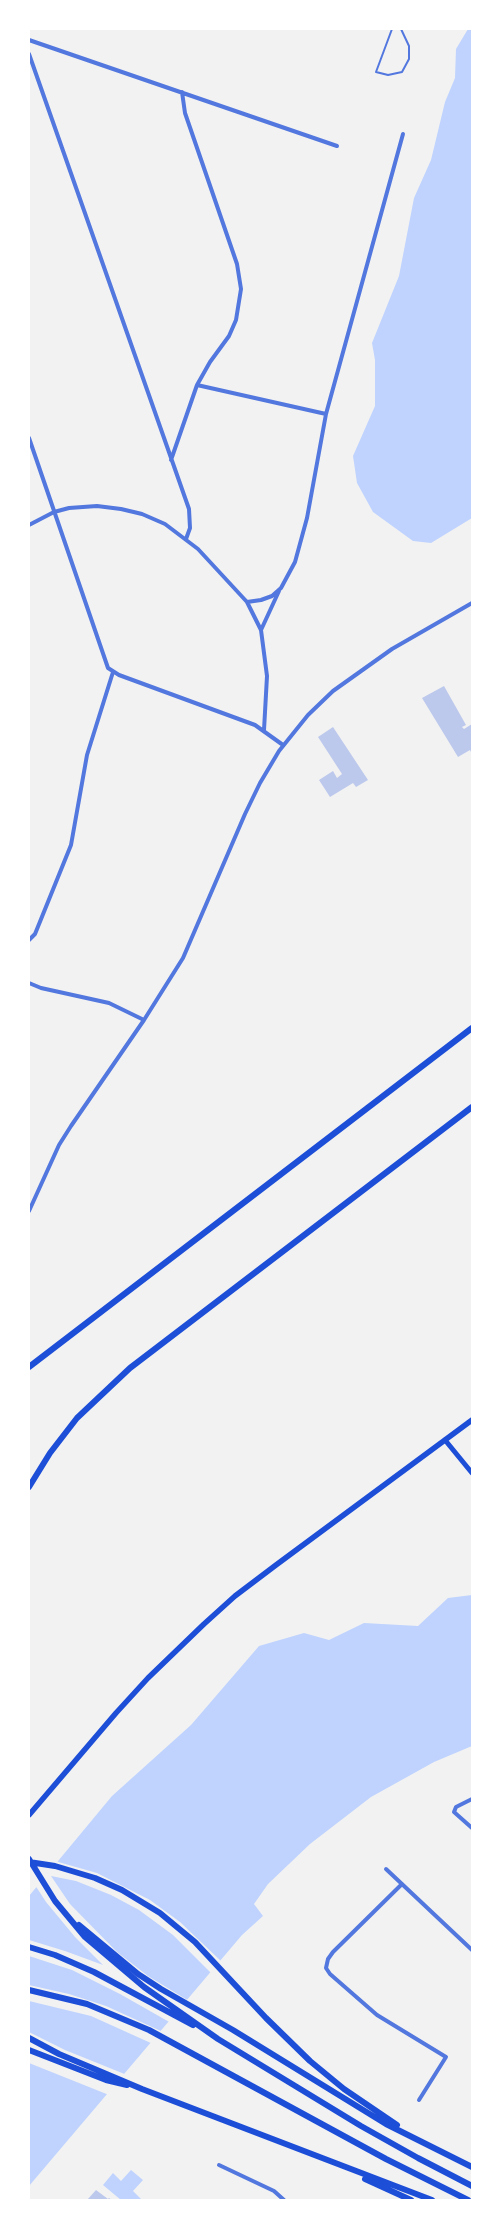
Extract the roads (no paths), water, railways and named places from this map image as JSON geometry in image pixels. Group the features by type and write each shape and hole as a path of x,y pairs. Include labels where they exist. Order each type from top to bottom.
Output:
{"highway":[{"path":"29,1367 472,1028"},
{"path":"29,1487 50,1453 72,1424 130,1368 472,1107"},
{"path":"29,1861 62,1911 85,1937 121,1970 221,2041"},
{"path":"29,1861 82,1874 122,1890 148,1905 195,1942 257,2009 298,2050 333,2081 411,2135"},
{"path":"62,1911 148,1981 233,2030 386,2124 472,2167"},
{"path":"29,1947 55,1955 94,1972 221,2041 386,2141 472,2186"},
{"path":"29,1990 72,2000 118,2016 210,2063 386,2159 468,2200"},
{"path":"29,2038 59,2054 171,2101 346,2169 432,2200"},
{"path":"29,2050 106,2080 142,2089"},
{"path":"346,2169 411,2200"}],"main road":[{"path":"29,1815 148,1678 235,1596 472,1420"},
{"path":"445,1440 472,1473"}],"street":[{"path":"29,40 337,146"},
{"path":"29,54 190,516 190,528 186,539"},
{"path":"171,460 197,385 210,362 229,336 236,320 241,289 237,264 185,113 182,92"},
{"path":"260,630 295,562 301,543 326,414 403,134"},
{"path":"197,385 326,414"},
{"path":"29,438 108,668 113,672 264,730 283,745"},
{"path":"29,525 54,512 83,506 121,509 142,514 165,524 186,539 216,566 246,602 260,630 268,676 264,730"},
{"path":"246,602 272,596 281,588"},
{"path":"29,1211 62,1140 144,1020 183,958 260,782 283,745 308,715 347,680 392,649 472,603"},
{"path":"29,940 35,934 71,845 87,755 113,672"},
{"path":"29,982 41,988 109,1003 144,1020"},
{"path":"472,1799 456,1807 454,1812 472,1828"},
{"path":"386,1869 472,1950"},
{"path":"402,1884 333,1952 326,1968 330,1974 378,2015 446,2057 418,2100"},
{"path":"219,2166 274,2191 284,2200"}],"lane":[{"path":"392,29 376,72 388,75 396,75 402,72 409,59 409,46 401,29"}],"water":[{"path":"468,29 472,29 472,518 431,543 413,541 373,512 357,483 353,456 375,406 375,360 372,343 399,276 414,198 431,160 445,102 455,78 456,49"},
{"path":"472,1595 472,1746 434,1762 371,1797 310,1844 268,1884 254,1904 263,1916 242,1935 29,2186 29,1896 112,1796 191,1725 259,1646 304,1633 329,1640 364,1623 418,1626 448,1598"},
{"path":"131,2170 143,2180 133,2191 141,2199 121,2200 103,2185 113,2173 121,2181"}]}
